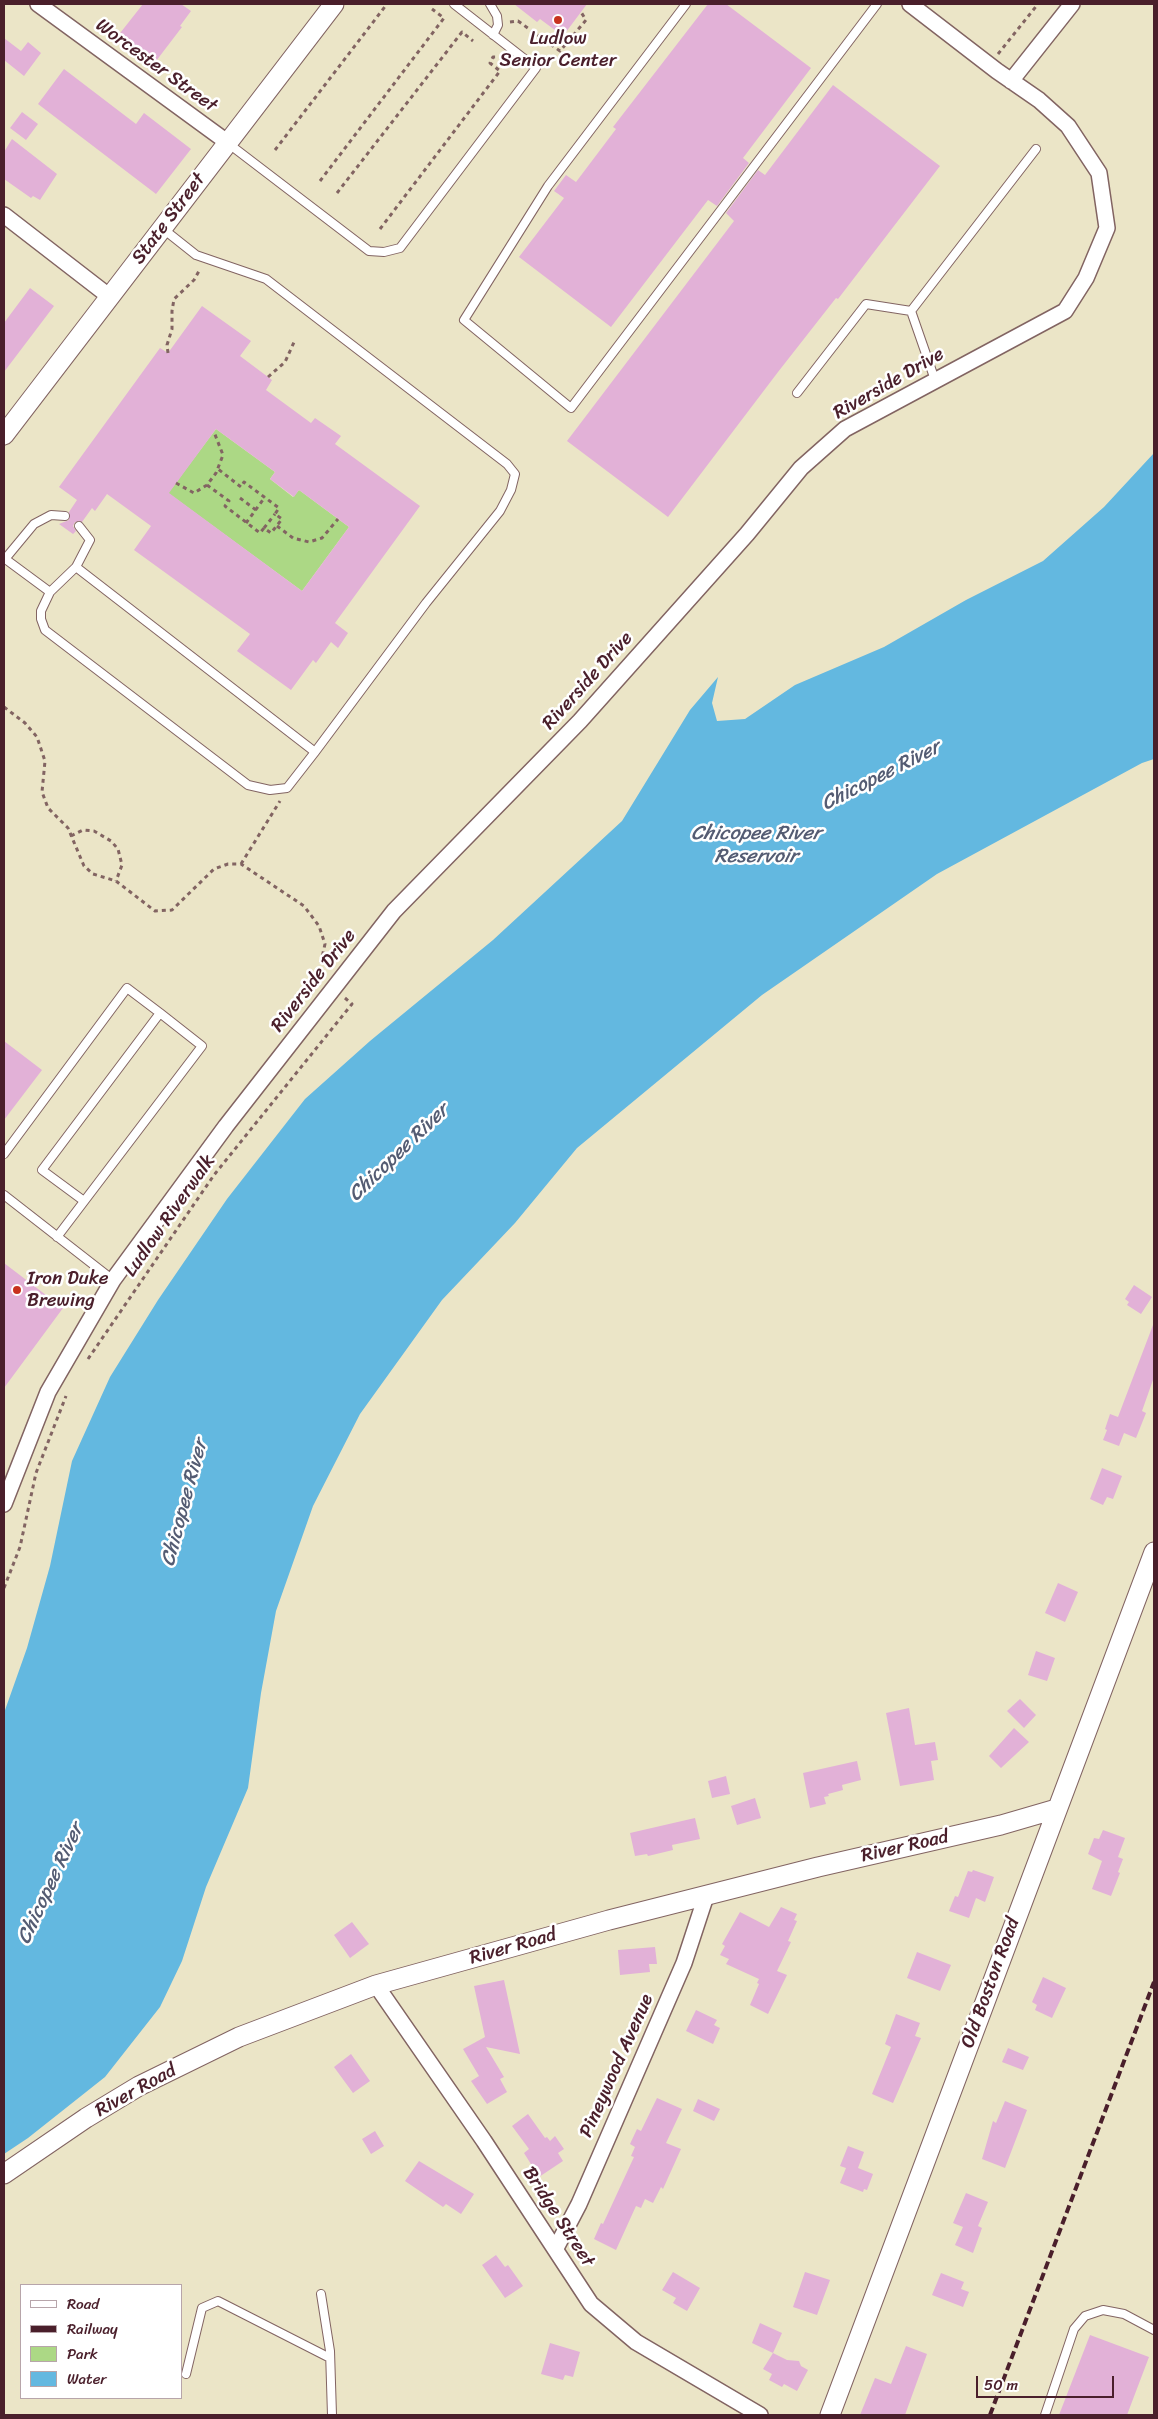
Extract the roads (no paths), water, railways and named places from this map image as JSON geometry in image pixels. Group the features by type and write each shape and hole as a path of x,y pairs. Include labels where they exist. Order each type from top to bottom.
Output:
{"street":[{"name":"Worcester Street","path":"38,4 227,142"},
{"name":"State Street","path":"4,435 334,4"},
{"name":"Riverside Drive","path":"5,1496 48,1392 113,1280 226,1126 394,911 580,721 747,534 801,468 845,429 1065,312 1086,278 1107,228 1099,174 1068,126 1039,100 988,65 910,4"},
{"path":"1012,81 1072,4"},
{"path":"4,215 110,297"},
{"name":"Old Boston Road","path":"830,2415 1154,1552"},
{"name":"River Road","path":"4,2174 86,2118 164,2074 238,2036 376,1985 599,1922 1001,1825 1056,1809"},
{"name":"Pineywood Avenue","path":"556,2248 579,2204 680,1971 706,1896"},
{"name":"Bridge Street","path":"376,1985 556,2248 592,2304 622,2330 676,2366 760,2415"}],"lane":[{"path":"227,142 369,251 384,252 400,248 536,68 454,4"},
{"path":"490,4 497,16 498,25 493,34"},
{"path":"686,4 548,186 464,320 571,408 877,4"},
{"path":"911,311 1036,149"},
{"path":"79,526 90,540 76,567 50,592 41,611 41,619 45,630 248,785 270,790 287,788 426,603 500,511 511,490 515,474 507,464 266,278 196,255 162,228"},
{"path":"797,393 866,304 911,311"},
{"path":"911,311 935,380"},
{"path":"50,592 4,558 34,524 51,515 65,516"},
{"path":"76,567 315,752"},
{"path":"4,1154 128,988 202,1046 57,1237"},
{"path":"84,1201 42,1170 160,1013"},
{"path":"4,1196 113,1280"},
{"path":"321,2294 330,2358 332,2415"},
{"path":"186,2374 202,2308 218,2301 330,2358"},
{"path":"1045,2415 1074,2329 1085,2316 1103,2310 1124,2314 1154,2330"}],"water":[{"name":"Chicopee River Reservoir","path":"1154,453 1154,759 1142,763 937,874 762,995 577,1148 515,1223 442,1300 360,1414 313,1506 276,1611 261,1693 248,1788 206,1887 182,1961 160,2007 105,2077 28,2138 4,2154 4,1713 27,1648 50,1566 72,1461 110,1377 158,1300 227,1199 305,1099 370,1041 493,940 622,821 690,710 718,677 712,703 717,721 745,719 795,685 884,647 966,600 1043,561 1104,507"}],"railway":[{"path":"990,2415 1154,1982"}],"place":[{"name":"Ludlow Senior Center","path":"558,20"},
{"name":"Iron Duke Brewing","path":"17,1290"}],"water label":[{"name":"Chicopee River","path":"881,776"},
{"name":"Chicopee River","path":"399,1153"},
{"name":"Chicopee River","path":"185,1503"},
{"name":"Chicopee River","path":"51,1884"}]}
